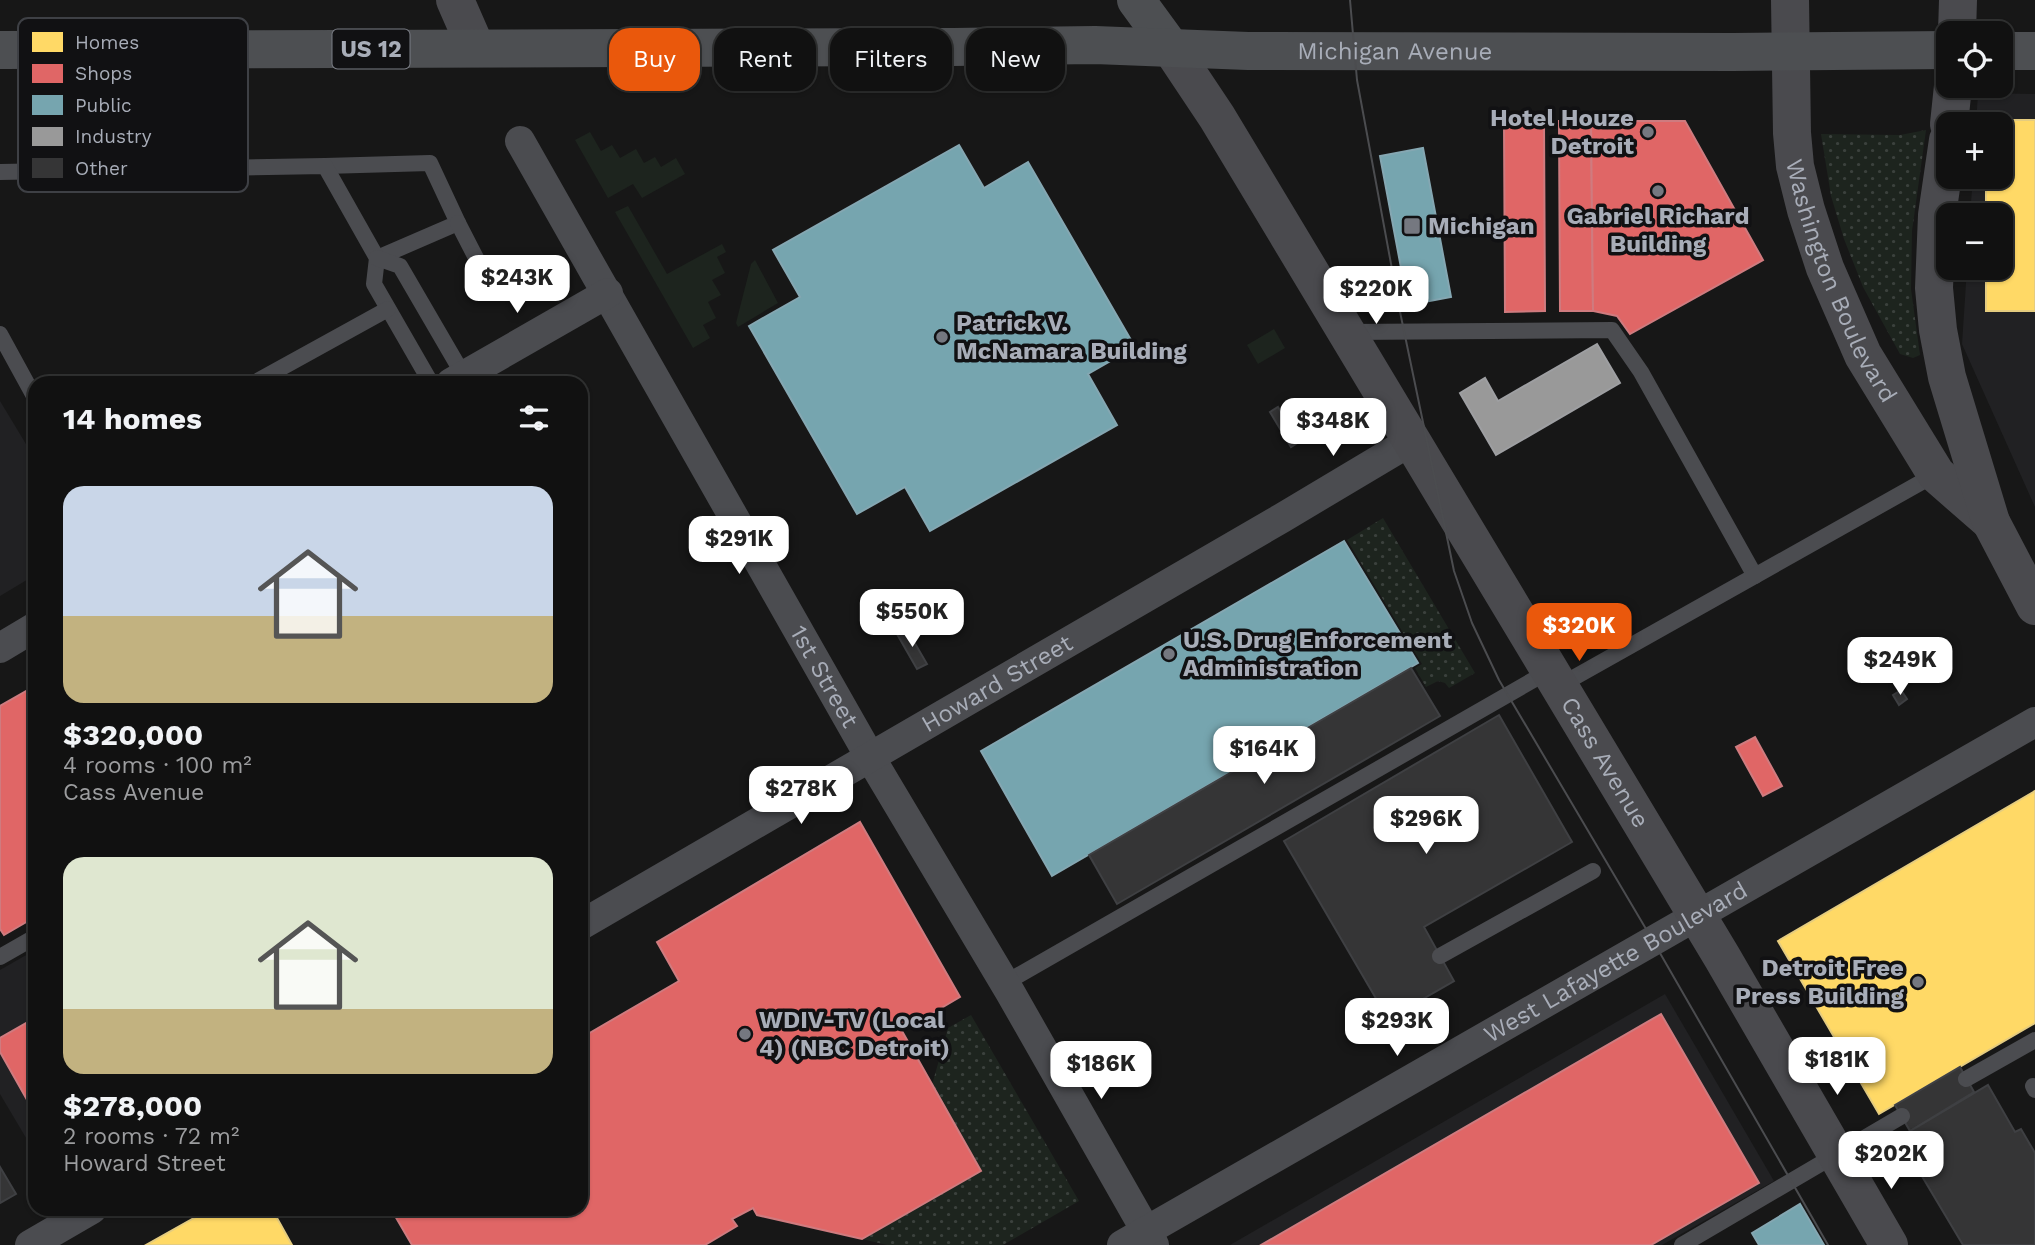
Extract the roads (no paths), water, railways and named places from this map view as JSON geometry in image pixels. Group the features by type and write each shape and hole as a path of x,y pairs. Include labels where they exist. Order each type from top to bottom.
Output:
{"main road":[{"path":"455,0 476,48"},
{"name":"Cass Avenue","path":"1136,0 1217,117 1697,916 1889,1245"},
{"name":"Washington Boulevard","path":"1790,0 1792,133 1796,166 1806,210 1825,268 1863,355 1936,474 1991,523"},
{"path":"1957,21 1958,0"},
{"name":"Michigan Avenue","path":"248,49 1095,45 1248,51 1936,50"},
{"name":"Michigan Avenue","path":"0,50 18,50"},
{"path":"2013,51 2035,51"},
{"name":"Washington Boulevard","path":"1941,189 1934,288 1938,330 1947,377 1991,523 2035,606"}],"street":[{"name":"1st Street","path":"520,141 870,757 1005,983 1141,1240"},
{"path":"465,376 608,293"},
{"name":"Howard Street","path":"588,921 1282,519 1411,441"},
{"path":"0,648 28,631"},
{"name":"West Lafayette Boulevard","path":"1141,1240 2035,722"},
{"path":"30,1245 80,1216"}],"lane":[{"path":"248,167 430,163 491,287"},
{"path":"325,166 377,258 373,284 426,376"},
{"path":"0,172 18,172"},
{"path":"377,258 458,223"},
{"path":"377,258 400,266 456,376"},
{"path":"267,376 388,309"},
{"path":"1346,332 1612,330 1640,372 1755,576"},
{"path":"0,334 28,385"},
{"path":"1005,983 1554,679 1755,576 1936,474"},
{"path":"1440,956 1593,871"},
{"path":"0,957 28,941"},
{"path":"1966,1079 2035,1040"},
{"path":"1682,1245 1902,1116"}],"tram line":[{"path":"1350,0 1357,80 1399,307 1454,571 1472,623 1499,680 1828,1245"}],"place":[{"name":"Hotel Houze Detroit","path":"1648,132"},
{"name":"Gabriel Richard Building","path":"1658,191"},
{"name":"Michigan","path":"1412,226"},
{"name":"Patrick V. McNamara Building","path":"942,337"},
{"name":"U.S. Drug Enforcement Administration","path":"1169,654"},
{"name":"Detroit Free Press Building","path":"1918,982"},
{"name":"WDIV-TV (Local 4) (NBC Detroit)","path":"745,1034"}]}
